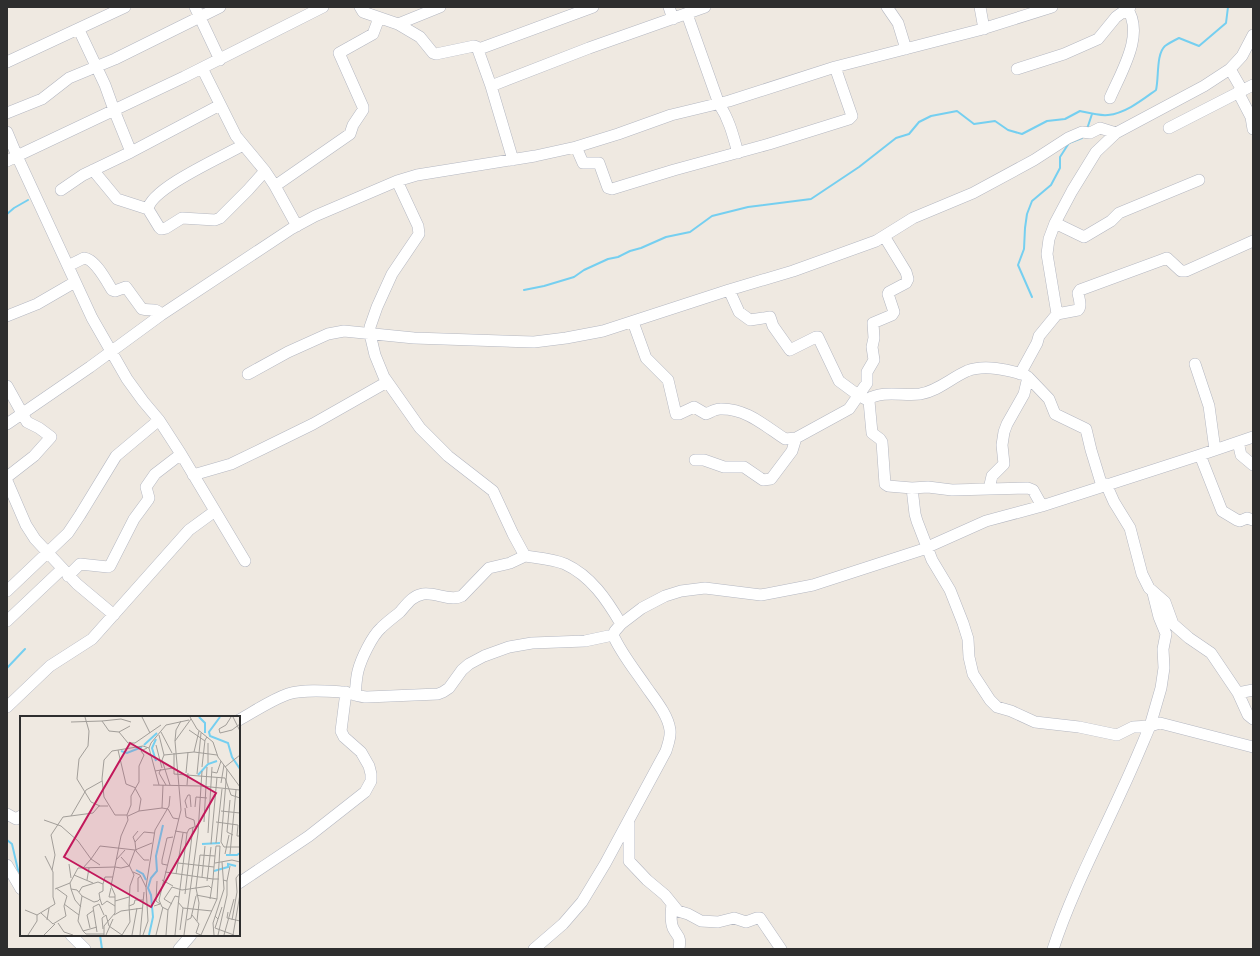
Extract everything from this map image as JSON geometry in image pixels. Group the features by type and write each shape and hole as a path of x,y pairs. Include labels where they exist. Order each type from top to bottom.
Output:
{"street":[{"path":"7,62 79,30 125,7"},
{"path":"7,113 42,99 69,78 97,66 198,12 220,7"},
{"path":"12,159 220,60 324,7"},
{"path":"360,7 364,12 398,24 420,37 433,53 436,54 474,46 479,49 513,160"},
{"path":"398,24 440,7"},
{"path":"479,49 593,7"},
{"path":"669,7 673,19"},
{"path":"491,86 589,48 705,7"},
{"path":"887,7 898,22 906,49"},
{"path":"980,7 984,29"},
{"path":"7,424 161,316 297,226 315,216 397,180 417,175 535,156 576,147 671,115 719,104 835,68 984,29 1052,7"},
{"path":"1016,69 1064,54 1098,39 1116,17 1128,8 1133,20 1134,32 1129,55 1110,98"},
{"path":"198,12 220,60"},
{"path":"687,14 719,104 725,112 738,152"},
{"path":"275,186 350,134 353,125 363,110 363,107 338,53 373,34 379,18"},
{"path":"79,30 105,84 131,152"},
{"path":"1057,314 1047,254 1049,239 1055,223 1072,191 1096,152 1116,134 1204,86 1230,69 1242,56 1253,35"},
{"path":"202,68 236,136 265,171 297,226"},
{"path":"576,147 583,163 596,162 600,165 608,188 612,190 674,170 815,130 851,117 851,113 835,68"},
{"path":"1230,69 1251,117 1253,129"},
{"path":"1169,128 1253,85"},
{"path":"62,190 73,181 93,170 131,152 220,105"},
{"path":"248,374 288,352 328,334 344,331 414,338 534,342 603,331 792,271 876,241 913,218 967,196 1034,160 1068,138 1102,128 1116,134"},
{"path":"7,132 12,159 68,266 92,318 111,352 143,402 159,420 181,454 245,561"},
{"path":"148,209 149,203 172,184 243,145"},
{"path":"93,170 117,199 148,209 161,229 166,228 182,218 215,220 220,218 237,202 265,171"},
{"path":"397,180 418,226 419,234 392,274 377,307 370,327 370,334 375,355 387,382 422,430 448,456 492,492 526,556"},
{"path":"1055,223 1084,237 1112,220 1119,213 1199,180"},
{"path":"884,236 906,272 908,279 906,283 889,292 894,312 892,315 873,323 874,338 872,347 874,360 866,372 867,383 863,397 872,433 882,442 885,484 888,486 912,488 928,487 952,490 1028,488 1033,490 1042,506"},
{"path":"989,489 992,476 1004,464 1002,445 1006,424 1024,394 1024,375 1039,336 1057,314 1078,310 1081,306 1079,292 1103,281 1167,258 1178,269 1186,271 1253,241"},
{"path":"68,266 86,258 100,270 112,290 115,291 126,286 142,309 159,311 161,316"},
{"path":"7,316 36,304 75,282"},
{"path":"729,290 738,311 750,320 770,317 773,326 790,350 818,337 837,379 863,397"},
{"path":"633,322 646,358 668,380 676,414 694,407 706,414 718,409 746,413 785,439 796,438 845,412 863,397 881,394 921,394 934,389 967,371 975,369 1003,370 1024,375 1049,399 1056,414 1086,429 1091,450 1104,485 1128,523 1146,584 1153,593 1165,602 1173,624 1189,638 1211,653 1238,693 1248,714 1253,719"},
{"path":"1195,364 1208,406 1215,450"},
{"path":"193,475 231,464 313,424 387,382"},
{"path":"7,386 22,414 29,423 51,437 34,456 7,477"},
{"path":"7,591 72,527 116,456 159,420"},
{"path":"240,719 289,694 311,691 367,697 438,694 449,688 462,670 469,664 484,656 532,643 585,641 613,635 621,624 648,604 681,591 699,588 766,595 813,585 926,548 986,521 1042,506 1200,455 1253,436"},
{"path":"695,460 704,460 724,468 744,467 763,480 771,479 792,451 796,438"},
{"path":"1238,442 1241,455 1253,465"},
{"path":"7,620 65,572 80,564 110,566 134,519 149,498 146,487 155,474 181,454"},
{"path":"1200,455 1222,511 1240,521 1247,518 1253,520"},
{"path":"7,481 30,532 65,572 92,598 114,614"},
{"path":"912,488 915,514 926,548 950,590 963,623 968,639 969,657 974,674 990,700 997,707 1011,711 1032,721 1079,727 1117,735 1133,727 1150,726 1160,723 1253,747"},
{"path":"7,707 50,666 92,639 189,530 215,511"},
{"path":"240,882 324,825 365,792 368,787 371,774 366,758 341,732 340,728 345,703 350,694 361,662 375,635 380,628 398,613 412,598 418,595 426,594 457,598 462,596 489,568 510,563 526,556 560,562 582,574 607,600 621,624"},
{"path":"1053,949 1066,911 1123,789 1150,726 1161,688 1164,668 1163,649 1166,634 1159,617 1153,593"},
{"path":"534,949 563,924 582,902 605,864 666,751 670,728 657,702 613,635"},
{"path":"1238,693 1253,690"},
{"path":"7,814 16,819 20,817"},
{"path":"629,820 629,861 647,880 665,895 678,911 688,914 701,921 718,922 734,918 746,922 760,918 780,949"},
{"path":"7,865 20,887"},
{"path":"672,904 672,927 680,940 680,949"},
{"path":"72,936 85,949"},
{"path":"179,949 190,936"}],"waterway":[{"path":"524,290 574,277 584,270 608,259 618,257 666,237 690,232 712,216 748,207 811,199 859,167 896,138 909,134 919,122 931,116 957,111 974,124 995,121 1008,130 1022,134 1047,121 1065,119 1080,111 1105,115 1121,112 1134,106 1156,90 1160,55 1165,46 1179,38 1199,46 1226,23 1228,7"},
{"path":"1087,129 1092,114"},
{"path":"1032,297 1018,265 1024,249 1027,214 1032,201 1051,185 1060,168 1060,157 1069,143 1082,138"},
{"path":"7,214 28,200"},
{"path":"7,668 25,649"},
{"path":"7,840 12,844 20,873"},
{"path":"100,936 102,949"}]}
